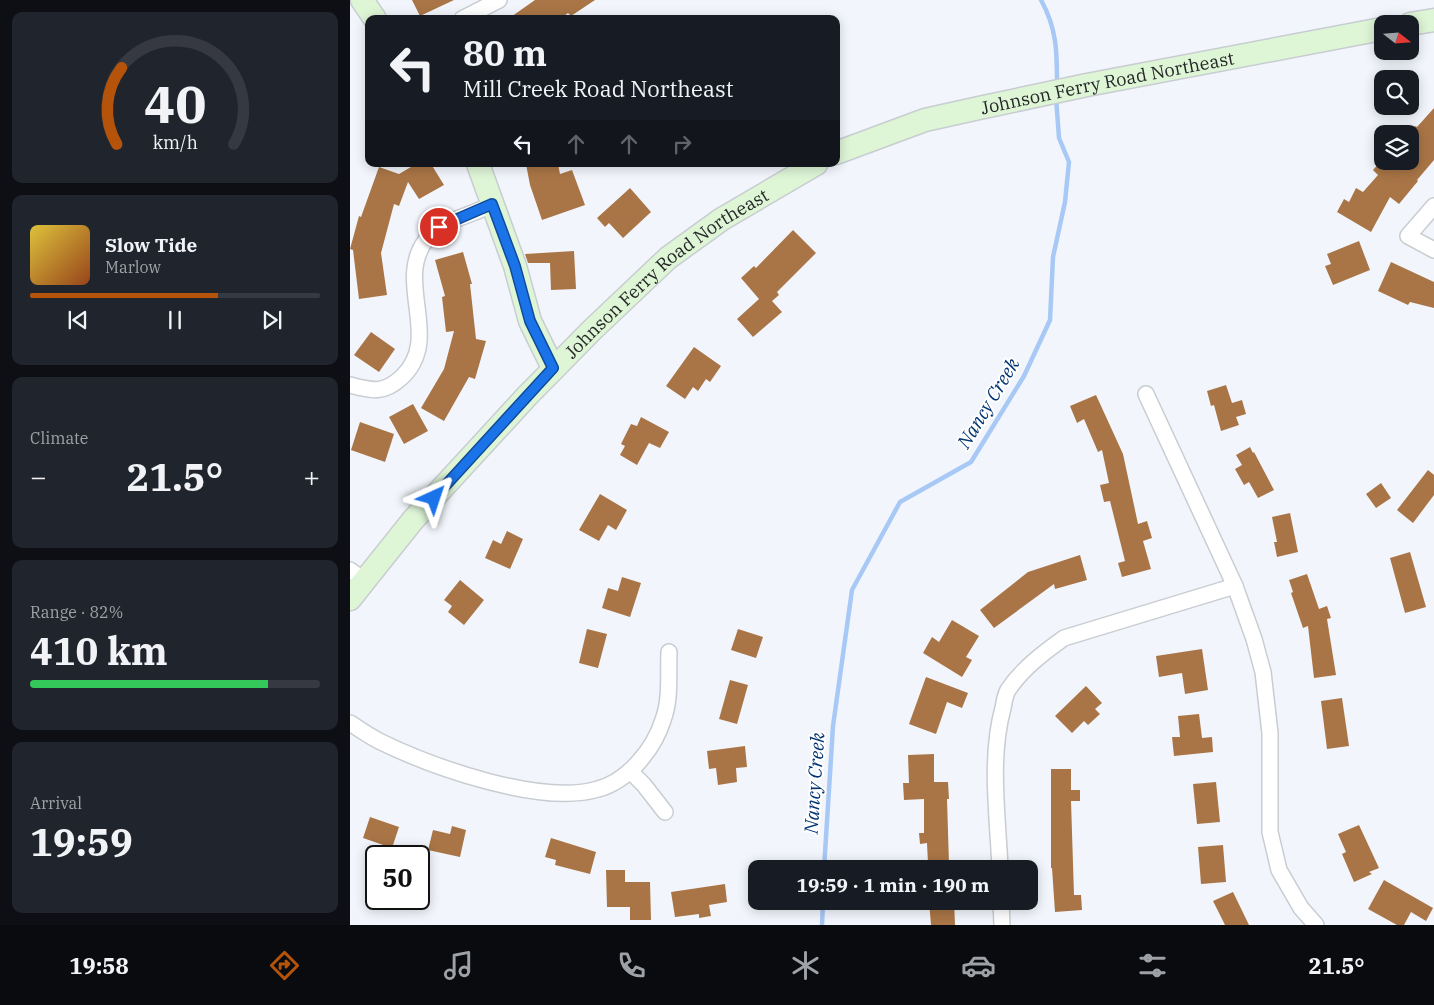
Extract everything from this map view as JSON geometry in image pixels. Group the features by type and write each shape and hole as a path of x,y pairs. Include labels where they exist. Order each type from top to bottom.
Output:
{"main road":[{"path":"362,0 372,15"},
{"path":"1419,22 1434,20"},
{"name":"Johnson Ferry Road Northeast","path":"840,152 925,120 1087,85 1374,31"},
{"path":"479,167 515,266 530,321 553,368"},
{"name":"Johnson Ferry Road Northeast","path":"350,599 357,575 414,520 553,368 668,258 722,219 811,167"}],"street":[{"path":"470,15 499,0"},
{"path":"350,385 371,391 384,390 412,368 418,350 420,330 414,282 414,271 418,254 426,240 439,227 492,204"},
{"path":"1434,206 1408,236 1434,250"},
{"path":"1146,394 1235,586 1254,639 1263,672 1270,733 1270,832 1280,870 1302,908 1316,925"},
{"path":"1000,860 995,752 1007,692 1021,674 1040,656 1064,638 1235,586"},
{"path":"350,723 377,740 432,765 491,782 529,790 582,793 599,789 617,781 630,772 653,742 663,721 668,704 669,652"},
{"path":"630,772 644,785 665,812"},
{"path":"1001,910 1002,925"}],"building":[{"path":"412,0 454,0 422,15 420,15"},
{"path":"535,0 595,0 572,15 568,13 565,15 514,15"},
{"path":"1434,108 1434,160 1399,204 1390,197 1371,232 1337,212 1344,199 1349,202 1356,188 1363,192 1378,175 1374,169 1419,170 1419,125"},
{"path":"379,167 399,174 411,167 433,167 444,185 419,199 408,182 399,206 394,204 381,253 387,295 359,299 353,250 350,249 359,216 361,217"},
{"path":"527,167 559,167 560,174 572,170 585,205 542,220 530,185"},
{"path":"630,188 651,212 623,238 609,223 605,227 597,218"},
{"path":"793,230 816,253 777,292 779,295 772,301 782,312 753,337 737,319 759,299 741,278 754,266 756,268"},
{"path":"1359,241 1370,270 1333,285 1325,266 1331,264 1327,254"},
{"path":"574,251 576,289 551,290 550,263 528,263 525,254"},
{"path":"463,252 472,284 470,284 476,339 486,341 475,379 469,377 444,421 421,408 444,369 454,331 446,332 442,297 445,296 435,260"},
{"path":"1391,262 1434,282 1434,308 1410,302 1408,305 1378,291"},
{"path":"371,332 395,349 379,372 354,355"},
{"path":"694,347 721,366 710,382 706,379 698,391 693,387 685,399 666,386"},
{"path":"1226,385 1232,403 1242,400 1246,414 1236,417 1239,425 1221,431 1214,405 1211,406 1207,391"},
{"path":"1096,395 1123,454 1138,524 1147,521 1152,538 1143,541 1151,569 1122,577 1118,563 1125,561 1110,501 1104,502 1100,485 1109,483 1102,450 1098,452 1084,419 1077,423 1070,406"},
{"path":"413,404 428,431 404,444 389,417"},
{"path":"641,417 669,432 660,448 649,443 637,465 620,455 625,446 621,444 631,424 637,426"},
{"path":"360,422 394,434 385,462 351,450"},
{"path":"1250,447 1274,490 1258,498 1249,482 1244,485 1235,469 1242,465 1236,455"},
{"path":"1428,470 1434,475 1434,495 1413,523 1397,510"},
{"path":"1381,483 1391,498 1376,508 1366,494"},
{"path":"600,494 627,510 616,530 608,525 599,541 579,530"},
{"path":"1290,513 1298,552 1277,557 1274,542 1277,542 1272,517"},
{"path":"507,531 523,539 510,569 485,558 493,540 501,544"},
{"path":"1410,552 1426,607 1405,613 1390,558"},
{"path":"1080,555 1087,580 1055,589 1054,584 994,628 980,610 1028,572"},
{"path":"1307,574 1319,609 1327,606 1331,618 1327,619 1336,675 1314,678 1308,626 1303,628 1291,593 1293,592 1289,580"},
{"path":"622,577 641,583 630,617 602,608 608,588 618,591"},
{"path":"460,580 484,600 464,625 448,612 452,606 444,600"},
{"path":"952,620 979,636 966,657 972,660 962,677 923,653 932,637 939,642"},
{"path":"587,629 607,634 598,668 579,663"},
{"path":"738,629 763,637 756,658 731,650"},
{"path":"1202,649 1208,690 1185,694 1182,673 1159,677 1156,656"},
{"path":"926,677 968,693 962,708 947,702 936,734 909,724"},
{"path":"730,680 748,685 737,724 719,719"},
{"path":"1086,686 1102,703 1095,709 1100,714 1088,725 1084,721 1072,733 1055,716"},
{"path":"1342,698 1349,746 1327,749 1321,701"},
{"path":"1199,714 1202,738 1212,737 1213,752 1174,756 1172,737 1180,737 1178,716"},
{"path":"745,746 747,767 736,768 737,782 718,785 716,768 709,769 707,751"},
{"path":"934,754 934,782 948,782 949,860 928,860 927,843 920,844 919,833 924,833 924,799 904,800 903,783 909,783 908,755"},
{"path":"1051,769 1071,769 1071,790 1080,790 1080,801 1071,801 1074,895 1081,895 1082,910 1055,912 1051,868"},
{"path":"1216,782 1220,822 1197,824 1193,784"},
{"path":"370,817 399,827 393,845 383,845 363,838"},
{"path":"1359,825 1379,868 1369,872 1372,874 1354,882 1342,854 1346,852 1338,834"},
{"path":"452,826 466,830 460,857 430,850 429,845 433,830 450,834"},
{"path":"551,838 596,852 590,874 555,865 556,860 545,857"},
{"path":"1223,845 1226,882 1201,884 1198,847"},
{"path":"606,870 625,870 625,882 650,882 651,920 630,920 630,907 607,907"},
{"path":"1384,880 1433,908 1426,921 1411,912 1404,925 1397,925 1368,909"},
{"path":"725,884 727,902 709,905 711,916 699,918 699,914 675,917 671,892"},
{"path":"1233,892 1249,925 1225,925 1213,901"},
{"path":"930,910 954,910 955,925 931,925"}],"waterway":[{"name":"Nancy Creek","path":"1041,0 1050,21 1055,41 1057,84"},
{"name":"Nancy Creek","path":"825,860 833,726 852,590 900,502 971,462 1024,376 1050,320 1053,257 1065,202 1069,162 1059,138 1056,97"},
{"name":"Nancy Creek","path":"822,925 823,910"}],"route":[{"path":"434,498 553,368 530,321 515,266 492,204 439,227"}]}
